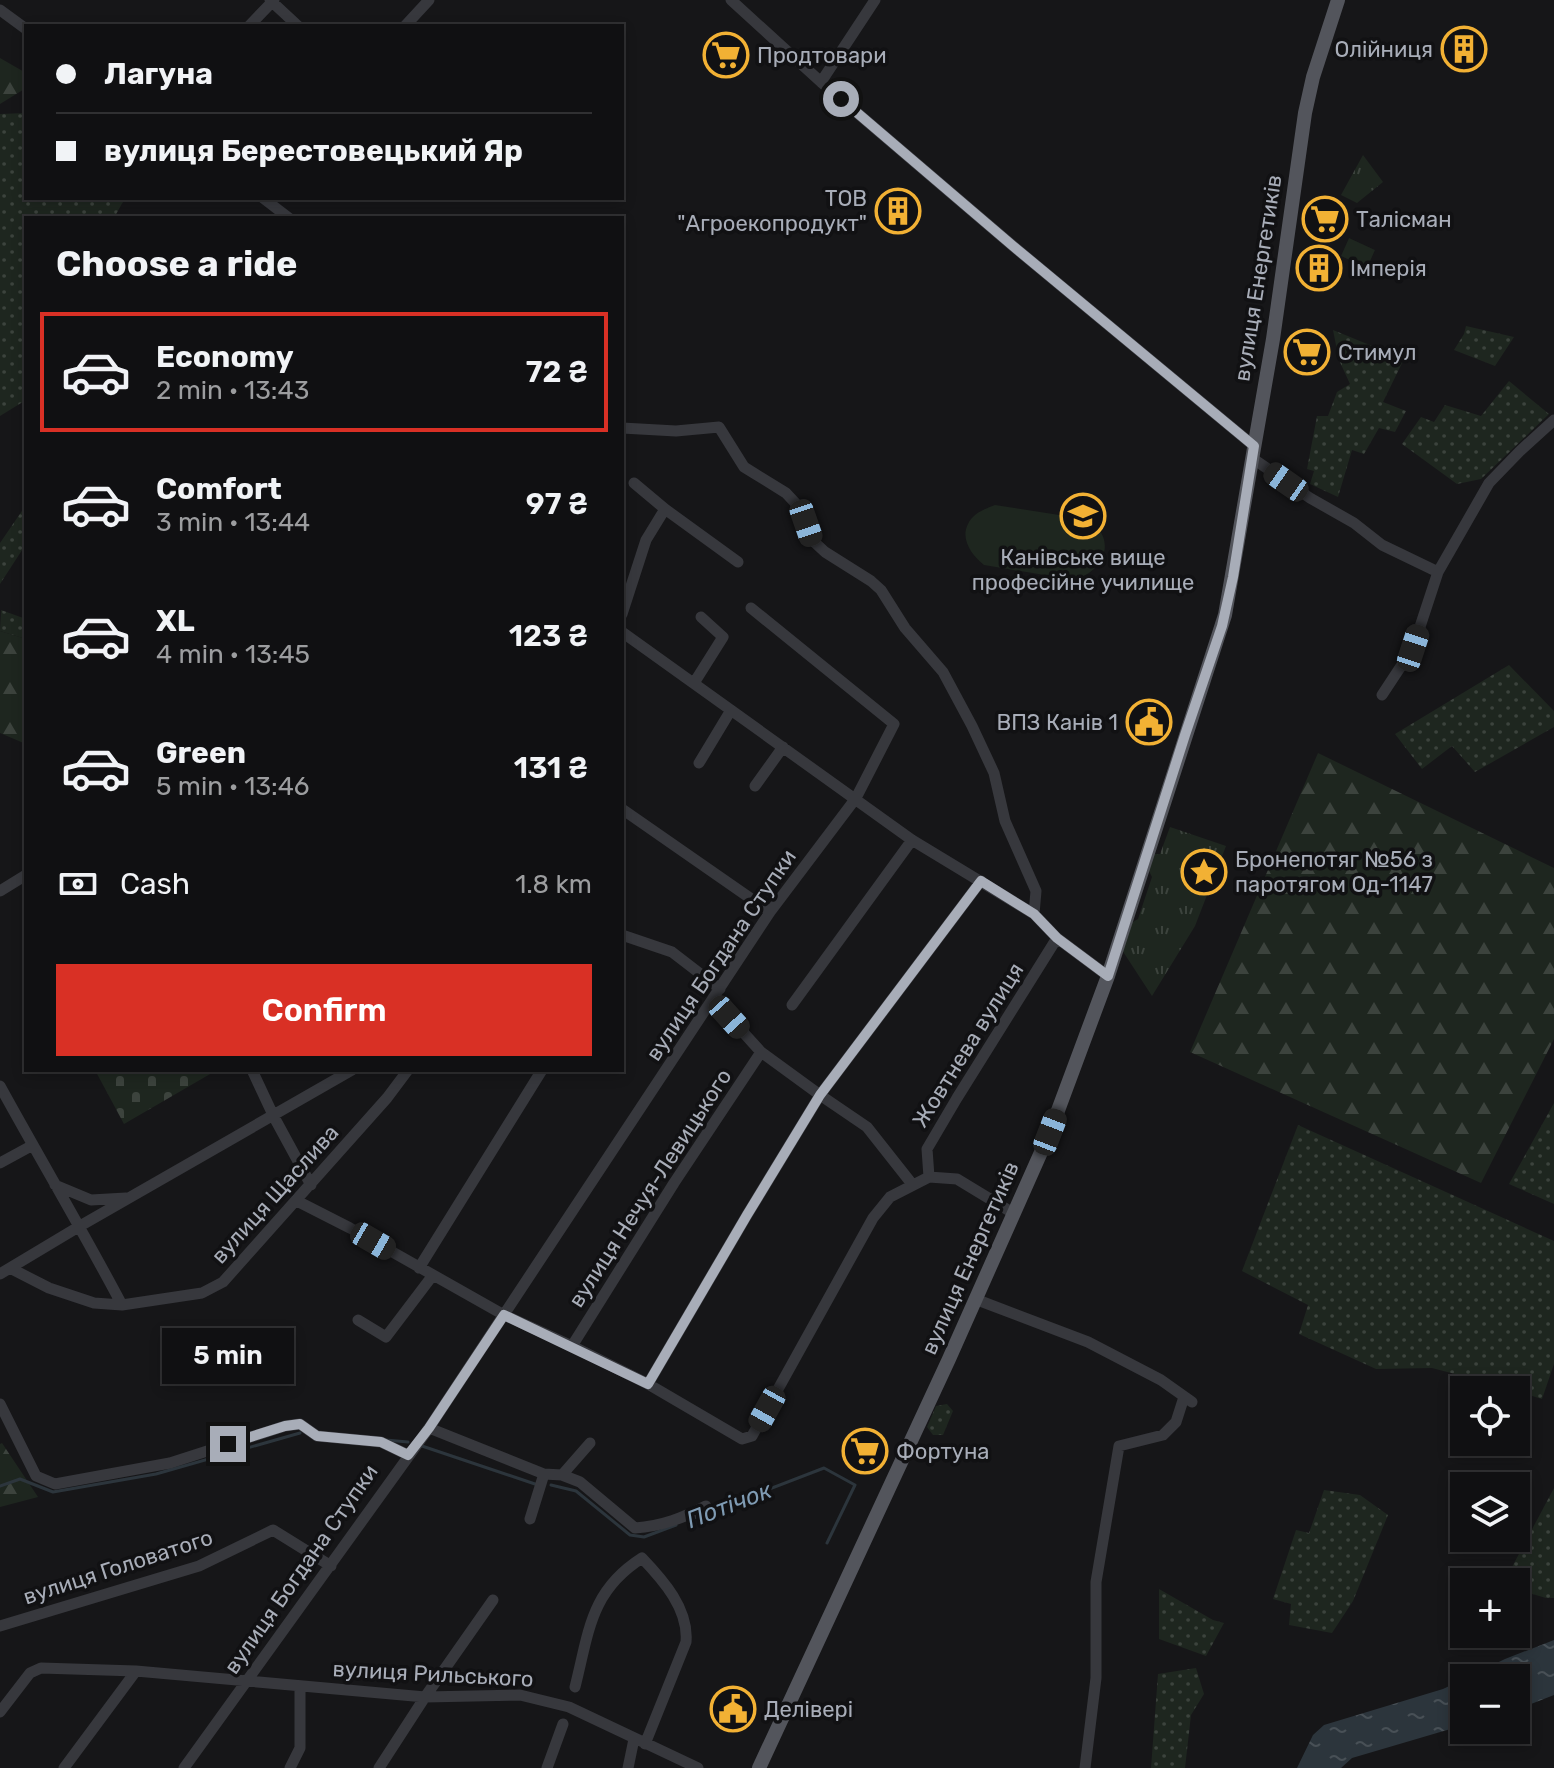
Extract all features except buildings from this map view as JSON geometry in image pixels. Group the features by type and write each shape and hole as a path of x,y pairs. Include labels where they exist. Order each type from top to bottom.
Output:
{"main road":[{"name":"вулиця Енергетиків","path":"759,1768 1050,1132 1108,976 1222,626 1273,339 1305,113 1313,77 1338,0"}],"street":[{"path":"407,24 429,0"},
{"path":"731,0 821,82 1253,452 1310,498 1354,523 1382,545 1438,572"},
{"path":"821,82 875,0"},
{"path":"251,24 272,1 296,24"},
{"path":"0,10 24,28"},
{"path":"266,200 286,216"},
{"path":"1382,695 1413,648 1438,572 1489,483 1554,420"},
{"path":"624,428 676,431 719,427 744,467 786,493 800,508 811,539 881,590 905,628 943,672 972,726 994,773 1005,821 1036,891 1034,914"},
{"path":"634,483 738,562"},
{"path":"624,608 646,540 665,509"},
{"name":"вулиця Богдана Ступки","path":"184,1768 429,1428 770,912 856,798 894,724 751,608"},
{"path":"694,683 723,637 701,617"},
{"path":"624,633 912,840 1034,914 1057,938 1108,976"},
{"path":"699,763 731,710"},
{"path":"755,786 783,747"},
{"path":"624,810 770,912"},
{"path":"792,1005 912,840"},
{"path":"0,891 24,876"},
{"path":"648,1384 820,1095 981,881"},
{"path":"624,936 672,952 717,994 761,1052 867,1127 912,1184"},
{"name":"Жовтнева вулиця","path":"929,1177 927,1149 1057,938"},
{"name":"вулиця Нечуя-Левицького","path":"572,1346 761,1052"},
{"path":"253,1072 311,1185"},
{"path":"5,1271 349,1072"},
{"name":"вулиця Щаслива","path":"5,1271 94,1303 122,1305 202,1293 223,1282 311,1185 406,1072"},
{"path":"419,1268 541,1072"},
{"path":"0,1086 122,1305"},
{"path":"0,1163 33,1145"},
{"path":"297,1201 504,1315 648,1384 742,1439 752,1436 873,1218 890,1197 929,1177 957,1179 1013,1213"},
{"path":"55,1185 91,1200 130,1198"},
{"path":"358,1320 386,1337 433,1275"},
{"path":"975,1299 1088,1342 1161,1380 1188,1399 1176,1422 1163,1435 1119,1446 1096,1582 1096,1678 1085,1768"},
{"path":"0,1404 36,1476 55,1484 170,1463 300,1424 317,1436 381,1442 408,1455"},
{"path":"429,1428 544,1474 562,1475 580,1482 635,1528 680,1519 706,1506"},
{"path":"562,1475 590,1443"},
{"path":"530,1519 544,1474"},
{"name":"вулиця Головатого","path":"0,1626 199,1566 273,1530 331,1566"},
{"path":"575,1687 593,1617 603,1593 627,1568 642,1558 668,1586 687,1630 686,1642 628,1768"},
{"path":"379,1768 493,1600"},
{"name":"вулиця Рильського","path":"0,1712 30,1673 41,1668 136,1671 425,1697 520,1695 569,1707 698,1768"},
{"path":"64,1768 136,1671"},
{"path":"290,1768 300,1748 300,1686"},
{"path":"547,1768 563,1724"}],"green space":[{"path":"0,58 24,72 24,89 0,104"},
{"path":"24,113 24,200 124,200 115,216 24,216 24,401 0,416 0,114"},
{"path":"1363,155 1383,182 1357,203 1341,195"},
{"path":"1349,238 1375,250 1367,268 1341,256"},
{"path":"1466,326 1514,337 1495,366 1454,350"},
{"path":"1333,330 1404,359 1383,402 1406,411 1395,432 1379,428 1364,454 1352,450 1338,497 1310,484 1314,471 1307,469 1317,416 1328,416 1337,392 1350,384 1339,360"},
{"path":"1509,381 1549,414 1481,479 1457,484 1402,444 1421,417 1434,422 1445,405 1481,416"},
{"path":"995,505 1086,520 1102,534 1105,543 1102,559 1090,572 1074,580 984,565 968,547 965,535 970,520 976,514"},
{"path":"24,508 24,547 0,584 0,543"},
{"path":"1,610 24,618 24,638 0,631"},
{"path":"0,631 24,638 24,743 0,733"},
{"path":"1509,665 1554,711 1554,727 1475,772 1452,746 1422,769 1395,734"},
{"path":"1318,753 1554,868 1554,1039 1481,1183 1190,1052"},
{"path":"1170,827 1226,846 1195,926 1152,996 1122,950 1131,923 1138,919 1152,877 1148,869 1154,854 1160,854"},
{"path":"96,1072 214,1072 124,1124"},
{"path":"1554,1103 1554,1204 1509,1184"},
{"path":"1298,1125 1554,1241 1554,1364 1542,1399 1530,1395 1530,1376 1463,1376 1432,1368 1376,1369 1299,1334 1308,1305 1242,1271"},
{"path":"947,1404 953,1411 943,1435 933,1435 927,1427 936,1406"},
{"path":"2,1443 38,1497 0,1507"},
{"path":"1554,1488 1554,1598 1530,1593 1530,1568 1511,1568 1520,1552 1530,1552 1530,1533"},
{"path":"1324,1490 1360,1495 1388,1515 1353,1601 1332,1633 1289,1625 1291,1604 1273,1599 1296,1530 1309,1533"},
{"path":"1159,1589 1213,1620 1224,1623 1206,1656 1159,1639"},
{"path":"1196,1668 1204,1694 1191,1715 1185,1768 1151,1768 1158,1674"}],"water":[{"path":"1554,1640 1554,1695 1530,1704 1530,1664 1495,1664"},
{"path":"1450,1686 1450,1729 1352,1758 1341,1768 1297,1768 1313,1735 1324,1725"}],"waterway":[{"name":"Потічок","path":"0,1486 20,1479 53,1492 156,1474 300,1433"},
{"name":"Потічок","path":"386,1440 408,1442"},
{"name":"Потічок","path":"422,1446 535,1484"},
{"name":"Потічок","path":"691,1519 824,1468 855,1485 827,1543"},
{"name":"Потічок","path":"551,1485 576,1491 630,1535 644,1537 676,1525"}],"place":[{"name":"Олійниця","path":"1464,49"},
{"name":"Продтовари","path":"726,55"},
{"name":"ТОВ \"Агроекопродукт\"","path":"898,211"},
{"name":"Талісман","path":"1325,219"},
{"name":"Імперія","path":"1319,268"},
{"name":"Стимул","path":"1307,352"},
{"name":"Канівське вище професійне училище","path":"1083,516"},
{"name":"ВПЗ Канів 1","path":"1149,722"},
{"name":"Бронепотяг №56 з паротягом Од-1147","path":"1204,872"},
{"name":"Фортуна","path":"865,1451"},
{"name":"Делівері","path":"733,1709"}],"route":[{"path":"228,1444 300,1424 317,1436 381,1442 408,1455 504,1315 648,1384 820,1095 981,881 1034,914 1057,938 1108,976 1222,626 1254,446 841,99"}]}
